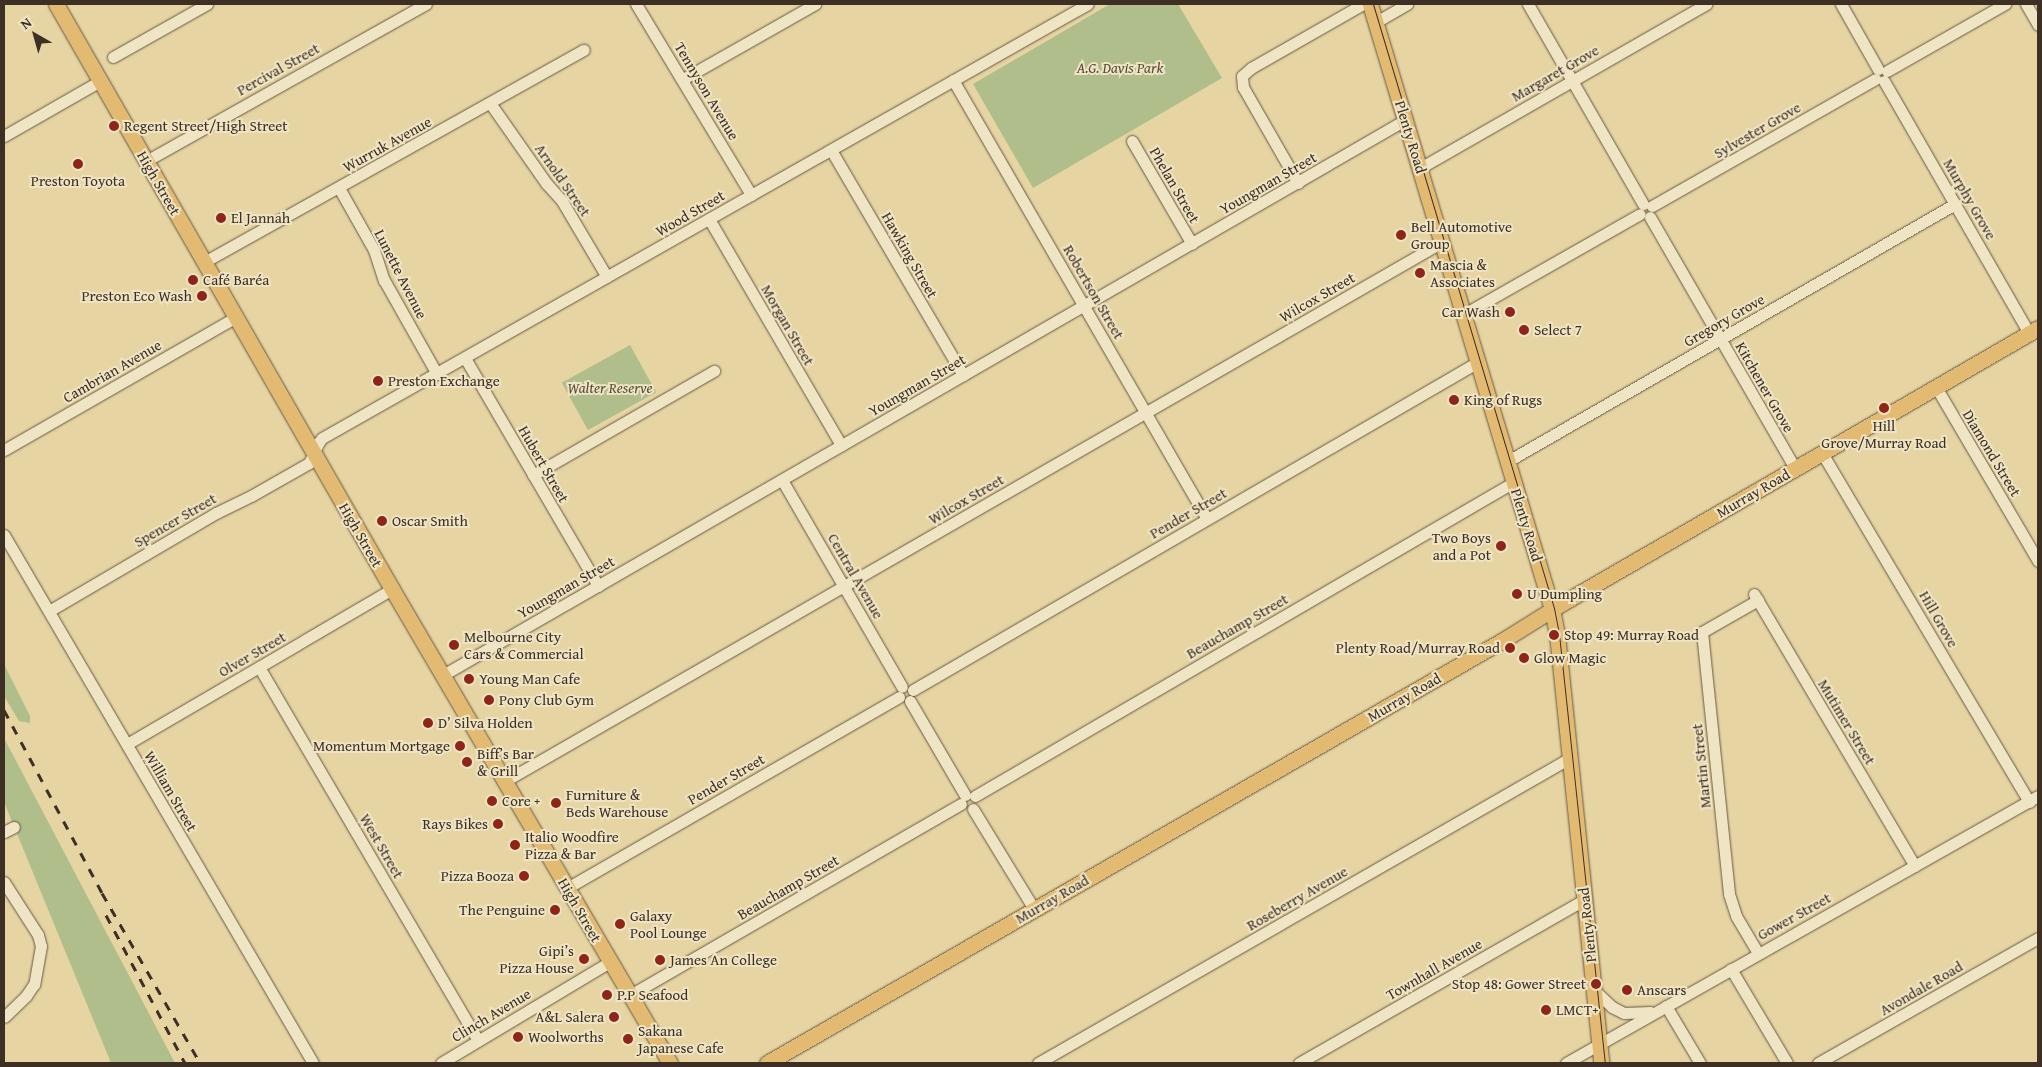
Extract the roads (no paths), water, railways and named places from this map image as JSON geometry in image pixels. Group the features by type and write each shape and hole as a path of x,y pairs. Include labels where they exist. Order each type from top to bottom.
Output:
{"main road":[{"name":"High Street","path":"56,4 392,589 670,1063"},
{"name":"Plenty Road","path":"1370,4 1552,609 1557,634 1601,1063"},
{"name":"Murray Road","path":"767,1063 1505,639 1552,609 2034,330"}],"street":[{"path":"113,57 207,4"},
{"name":"Percival Street","path":"146,162 426,4"},
{"name":"Tennyson Avenue","path":"636,4 752,195"},
{"path":"682,79 815,4"},
{"name":"Wood Street","path":"314,454 322,438 1088,4"},
{"path":"1298,183 1243,87 1242,76 1251,68 1363,4"},
{"path":"1376,22 1407,4"},
{"name":"Kitchener Grove","path":"1528,4 1795,468"},
{"name":"Margaret Grove","path":"1420,168 1706,4"},
{"name":"Murphy Grove","path":"1841,4 1955,204 2034,330"},
{"name":"Sylvester Grove","path":"1464,314 2005,4"},
{"path":"2026,4 2038,25"},
{"name":"Wurruk Avenue","path":"204,262 584,50"},
{"name":"Robertson Street","path":"954,80 1207,519"},
{"path":"4,136 100,81"},
{"name":"Arnold Street","path":"490,103 546,183 562,201 607,277"},
{"name":"Youngman Street","path":"443,675 1405,120"},
{"name":"Phelan Street","path":"1132,141 1192,244"},
{"name":"Hawking Street","path":"831,150 963,375"},
{"name":"Lunette Avenue","path":"339,188 374,250 384,280 437,374"},
{"name":"Gregory Grove","path":"1508,461 1955,204"},
{"name":"Morgan Street","path":"709,219 841,446"},
{"name":"Wilcox Street","path":"505,781 1442,242"},
{"name":"Cambrian Avenue","path":"4,450 236,317"},
{"name":"Hubert Street","path":"465,358 598,586"},
{"name":"Pender Street","path":"567,888 906,694 1478,362"},
{"path":"533,474 714,371"},
{"name":"Diamond Street","path":"1936,387 2038,561"},
{"name":"Hill Grove","path":"1822,453 2034,799"},
{"name":"Spencer Street","path":"49,611 216,513 251,496 309,463 314,454"},
{"name":"Central Avenue","path":"782,480 967,798"},
{"name":"Beauchamp Street","path":"630,995 1514,482"},
{"name":"William Street","path":"4,535 313,1063"},
{"name":"Olver Street","path":"126,744 392,589"},
{"name":"Mutimer Street","path":"1756,597 1915,866"},
{"name":"Martin Street","path":"1756,597 1702,632 1729,894 1736,916 1758,953"},
{"name":"West Street","path":"259,667 478,1041"},
{"name":"Roseberry Avenue","path":"1038,1063 1570,758"},
{"path":"967,798 965,808 973,809 1034,909"},
{"name":"Gower Street","path":"1566,1063 2034,799"},
{"path":"4,832 14,827"},
{"path":"4,882 38,935 41,946 34,984 21,1001 4,1017"},
{"name":"Townhall Avenue","path":"1299,1063 1584,900"},
{"name":"Avondale Road","path":"1818,1063 2038,938"},
{"name":"Clinch Avenue","path":"440,1063 610,962"},
{"path":"1731,969 1787,1063"},
{"path":"1594,991 1612,1007 1624,1013 1640,1014 1662,1008 1700,1063"}],"tram line":[{"path":"1373,4 1554,608 1559,634 1605,1063"}],"railway":[{"path":"4,710 102,893 200,1063"},
{"path":"106,915 185,1063"}],"place":[{"name":"Regent Street/High Street","path":"114,126"},
{"name":"Preston Toyota","path":"78,164"},
{"name":"El Jannah","path":"221,218"},
{"name":"Bell Automotive Group","path":"1401,235"},
{"name":"Mascia & Associates","path":"1420,273"},
{"name":"Café Baréa","path":"193,280"},
{"name":"Preston Eco Wash","path":"202,296"},
{"name":"Car Wash","path":"1510,312"},
{"name":"Select 7","path":"1524,330"},
{"name":"Preston Exchange","path":"378,381"},
{"name":"King of Rugs","path":"1454,400"},
{"name":"Hill Grove/Murray Road","path":"1884,408"},
{"name":"Oscar Smith","path":"382,521"},
{"name":"Two Boys and a Pot","path":"1501,546"},
{"name":"U Dumpling","path":"1517,594"},
{"name":"Stop 49: Murray Road","path":"1554,635"},
{"name":"Melbourne City Cars & Commercial","path":"454,645"},
{"name":"Plenty Road/Murray Road","path":"1510,648"},
{"name":"Glow Magic","path":"1524,658"},
{"name":"Young Man Cafe","path":"469,679"},
{"name":"Pony Club Gym","path":"489,700"},
{"name":"D’ Silva Holden","path":"428,723"},
{"name":"Momentum Mortgage","path":"460,746"},
{"name":"Biff’s Bar & Grill","path":"467,762"},
{"name":"Core +","path":"492,801"},
{"name":"Furniture & Beds Warehouse","path":"556,803"},
{"name":"Rays Bikes","path":"498,824"},
{"name":"Italio Woodfire Pizza & Bar","path":"515,845"},
{"name":"Pizza Booza","path":"524,876"},
{"name":"The Penguine","path":"555,910"},
{"name":"Galaxy Pool Lounge","path":"620,924"},
{"name":"Gipi’s Pizza House","path":"584,959"},
{"name":"James An College","path":"660,960"},
{"name":"Stop 48: Gower Street","path":"1596,984"},
{"name":"Anscars","path":"1627,990"},
{"name":"P.P Seafood","path":"607,995"},
{"name":"LMCT+","path":"1546,1010"},
{"name":"A&L Salera","path":"614,1017"},
{"name":"Woolworths","path":"518,1037"},
{"name":"Sakana Japanese Cafe","path":"628,1039"}],"park label":[{"name":"A.G. Davis Park","path":"1120,68"},
{"name":"Walter Reserve","path":"610,388"}]}
